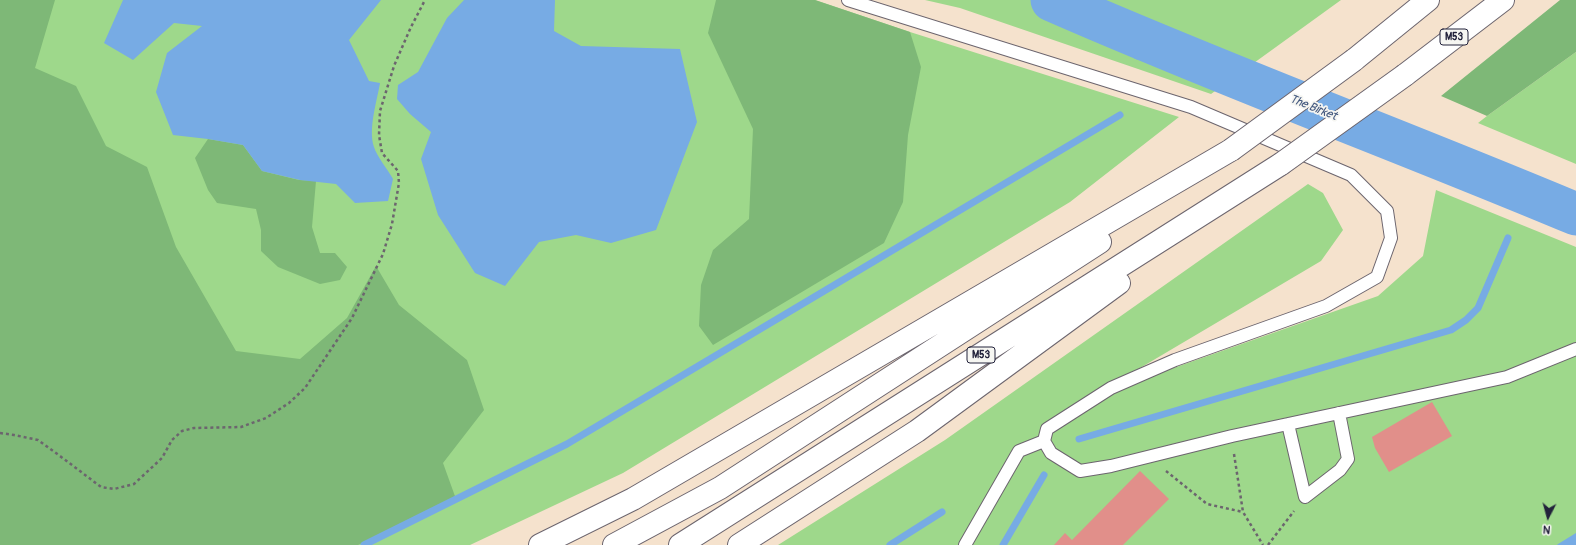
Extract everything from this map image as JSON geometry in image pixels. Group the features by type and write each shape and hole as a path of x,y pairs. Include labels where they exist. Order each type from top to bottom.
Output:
{"highway":[{"name":"M53","path":"614,545 720,488 1119,230 1354,60 1428,0"},
{"name":"M53","path":"680,545 1281,164 1405,75 1503,0"},
{"path":"540,545 633,499 1231,150"},
{"path":"739,545 917,431 1281,164"}],"lane":[{"path":"848,0 1191,107 1351,175 1387,211 1391,238 1377,277 1326,306 1175,360 1111,388 1048,429 1044,441 1051,453 1080,471 1148,457 1232,436 1507,377 1576,349"},
{"path":"1288,424 1305,497 1340,470 1348,459 1339,413"},
{"path":"965,545 1019,451 1044,441"}],"path":[{"path":"0,433 14,434 38,440 101,488 114,489 134,484 162,458 172,440 182,431 194,428 241,427 266,418 289,403 305,388 352,318 383,254 392,224 399,183 398,171 382,153 379,136 380,111 394,66 424,0"},
{"path":"1232,436 1243,512 1263,545"},
{"path":"1148,457 1207,504 1243,512"},
{"path":"1268,545 1305,497"}],"green space":[{"path":"0,0 815,0 910,32 1179,117 1070,202 623,473 470,545 0,545"},
{"path":"0,0 55,0 35,68 76,86 106,146 147,167 176,247 236,351 300,359 347,318 376,266 399,305 467,360 484,410 443,463 456,499 358,545 0,545"},
{"path":"716,0 815,0 910,32 921,67 908,135 903,202 884,243 713,345 699,326 701,285 713,250 749,219 753,129 708,33"},
{"path":"925,0 1341,0 1211,94 960,8"},
{"path":"1560,0 1576,0 1576,52 1487,116 1441,96"},
{"path":"1576,52 1576,164 1478,123 1487,116"},
{"path":"208,139 243,145 262,171 299,180 316,181 312,227 320,253 335,253 347,267 340,280 320,284 278,267 261,251 261,230 256,209 217,203 208,190 195,158"},
{"path":"1308,184 1323,193 1343,230 1321,261 1091,397 1378,296 1423,256 1436,190 1576,247 1576,545 778,545 945,440"}],"water":[{"path":"123,0 381,0 349,40 369,81 380,83 372,124 372,140 377,154 393,179 388,201 355,203 336,184 300,180 262,171 243,145 173,135 156,92 167,53 202,26 174,23 133,60 104,43"},
{"path":"464,0 555,0 554,31 581,46 680,49 697,122 656,230 611,243 576,235 539,242 505,286 475,273 438,215 421,159 431,132 410,114 397,99 398,85 418,72 447,18"},
{"path":"1576,533 1576,545 1557,545 1558,544"}],"building":[{"path":"1432,402 1452,436 1389,472 1375,448 1372,437"},
{"path":"1140,471 1169,499 1123,545 1054,545 1065,533 1072,540"}],"waterway":[{"name":"The Birket","path":"1052,0 1248,82 1576,214"},
{"path":"1137,56 1142,39"},
{"path":"364,545 567,444 1120,115"},
{"path":"1508,185 1508,201"},
{"path":"1079,439 1451,330 1466,320 1478,308 1508,238"},
{"path":"1003,545 1044,475"},
{"path":"890,545 942,512"}]}
